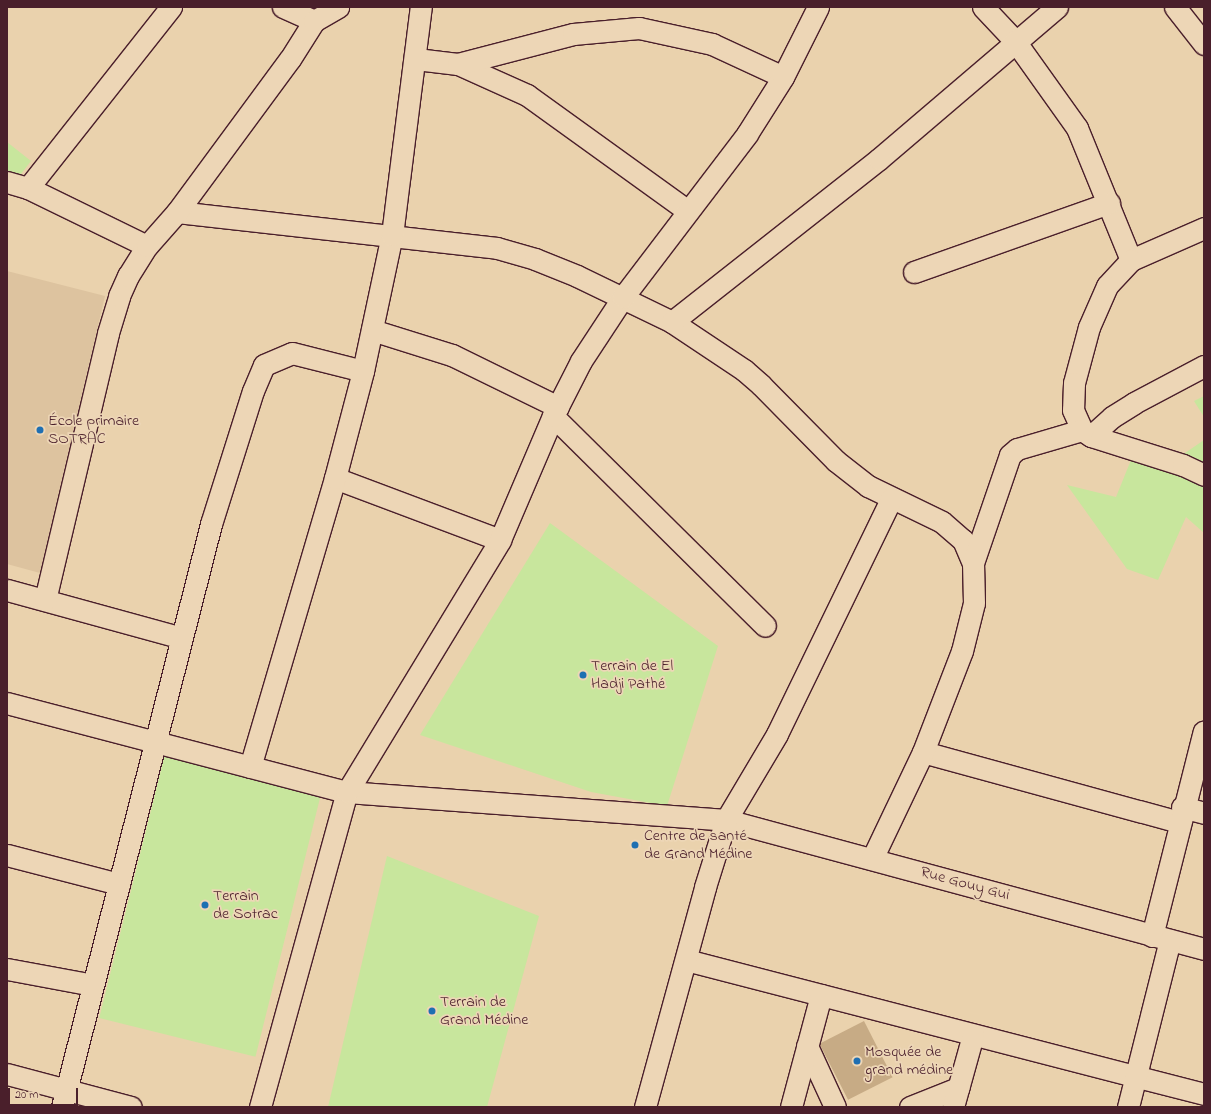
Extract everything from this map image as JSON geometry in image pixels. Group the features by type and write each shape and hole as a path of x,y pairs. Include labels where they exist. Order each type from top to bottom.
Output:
{"street":[{"path":"28,188 172,7"},
{"path":"283,7 314,21"},
{"path":"45,600 78,454 119,296 128,276 147,246 177,212 290,59 314,21 338,7"},
{"path":"250,766 335,478 363,371 392,235 416,59 421,7"},
{"path":"260,1107 347,792 500,540 555,412 581,361 623,298 747,134 783,77 818,7"},
{"path":"983,7 1015,41 1077,128 1109,203 1131,260"},
{"path":"672,322 879,159 1015,41 1057,7"},
{"path":"1175,7 1204,44"},
{"path":"458,64 573,34 640,28 712,44 783,77"},
{"path":"416,59 458,64 527,95 688,211"},
{"path":"7,182 28,188 147,246"},
{"path":"914,272 1109,203"},
{"path":"177,212 497,248 535,258 672,322 744,370 761,385 836,461 868,486 891,499 942,522 963,540 973,563"},
{"path":"1204,228 1131,260 1107,286 1089,327 1074,383 1073,410 1087,433 1183,465 1204,475"},
{"path":"372,330 452,355 555,412 765,626"},
{"path":"64,1098 210,524 253,391 264,365 292,353 363,371"},
{"path":"872,859 923,752 964,644 974,603 973,563 1010,455 1017,449 1087,433 1134,403 1204,366"},
{"path":"335,478 500,540"},
{"path":"645,1107 726,820 777,734 891,499"},
{"path":"7,590 182,638"},
{"name":"Rue Gouy Gui","path":"7,703 347,792 726,820 1204,949"},
{"path":"1128,1107 1136,1077 1181,815 1204,731"},
{"path":"923,752 1181,815 1204,813"},
{"path":"7,855 119,884"},
{"path":"686,960 1204,1094"},
{"path":"7,969 93,985"},
{"path":"791,1107 821,995"},
{"path":"910,1107 955,1098 973,1035"},
{"path":"807,1046 835,1107"},
{"path":"7,1074 64,1098 131,1107"}],"shaded area":[{"name":"École primaire SOTRAC","path":"7,271 105,296 40,573 7,564"}],"green space":[{"path":"7,142 31,161 11,187 7,186"},
{"path":"1204,396 1204,417 1194,401"},
{"path":"1204,440 1204,533 1186,517 1158,580 1127,569 1067,485 1116,497 1133,455 1185,453"},
{"name":"Terrain de El Hadji Pathé","path":"550,523 718,646 667,806 591,792 420,735"},
{"name":"Terrain de Sotrac","path":"165,754 321,793 255,1057 99,1018"},
{"name":"Terrain de Grand Médine","path":"387,856 539,916 487,1107 328,1107"}],"building":[{"name":"Mosquée de grand médine","path":"864,1021 893,1077 848,1100 819,1044"}],"place":[{"name":"École primaire SOTRAC","path":"40,430"},
{"name":"Terrain de El Hadji Pathé","path":"583,675"},
{"name":"Centre de santé de Grand Médine","path":"635,845"},
{"name":"Terrain de Sotrac","path":"205,905"},
{"name":"Terrain de Grand Médine","path":"432,1011"},
{"name":"Mosquée de grand médine","path":"857,1061"}]}
